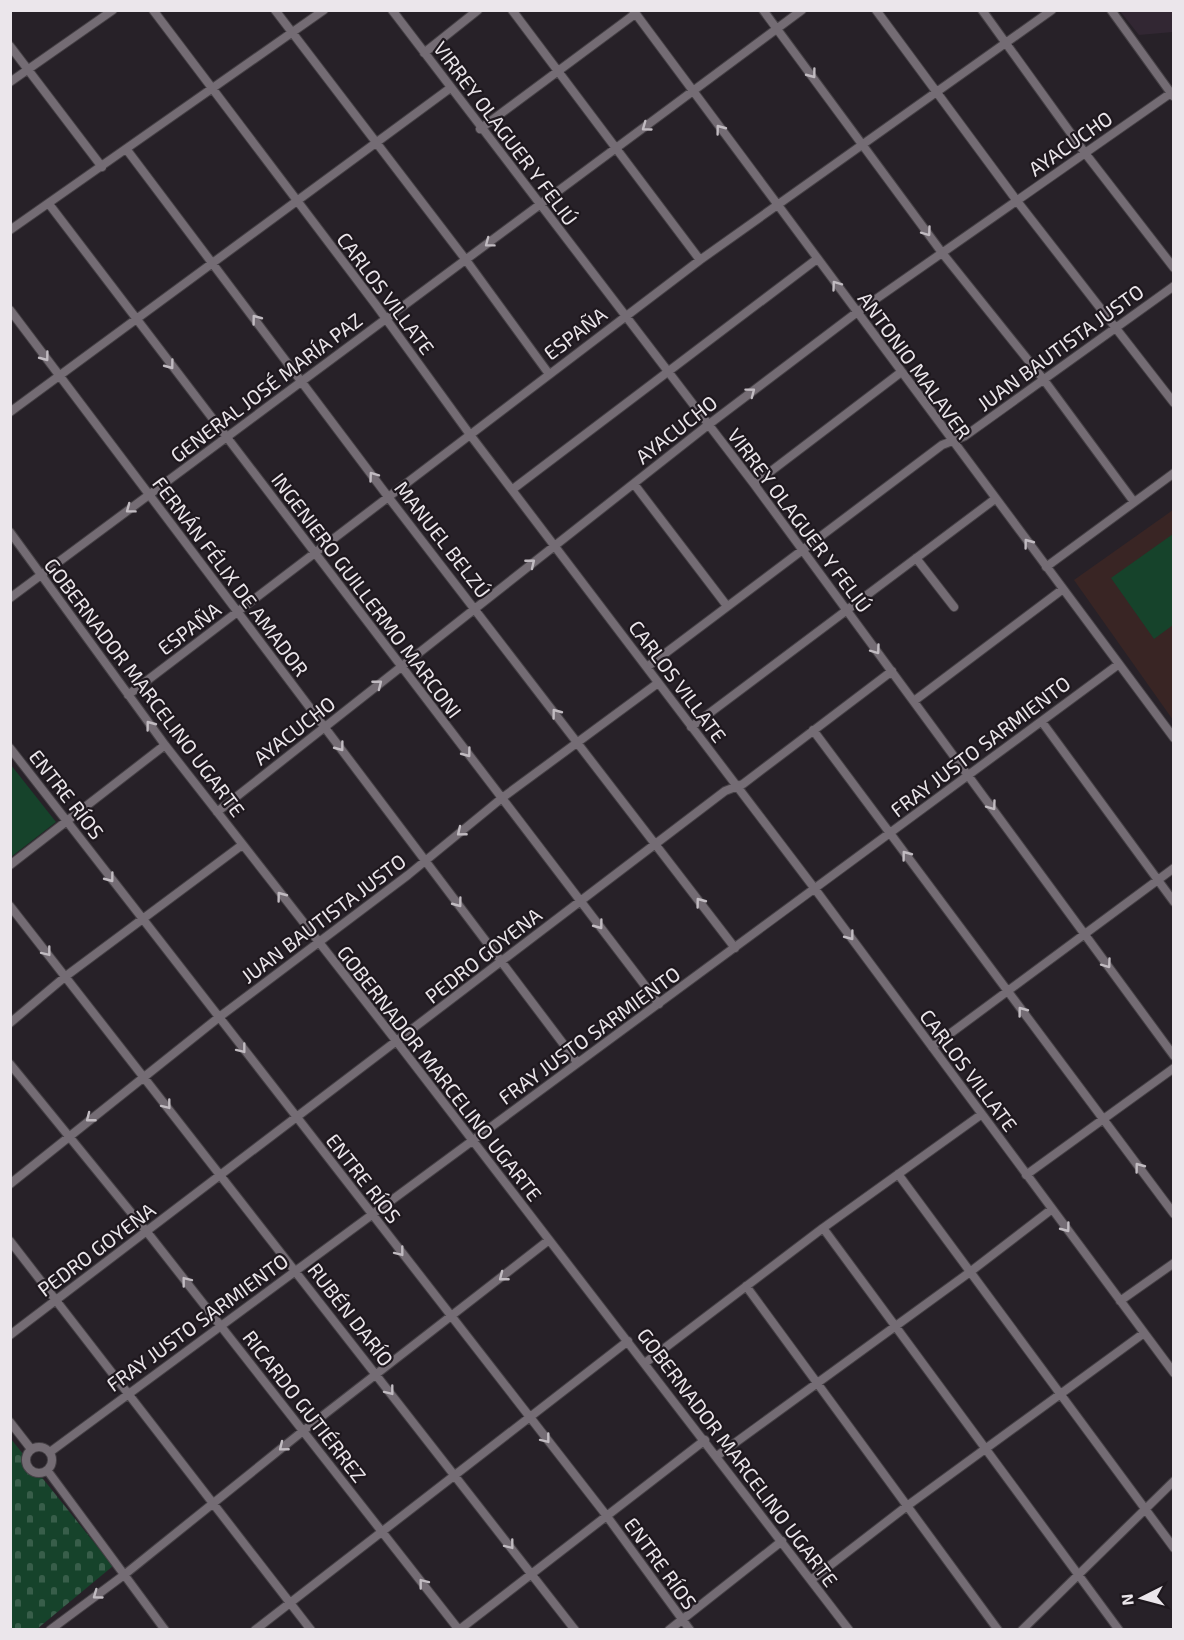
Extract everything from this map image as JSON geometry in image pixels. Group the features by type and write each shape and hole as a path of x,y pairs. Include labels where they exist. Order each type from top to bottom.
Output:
{"street":[{"path":"10,82 113,10"},
{"name":"CARLOS VILLATE","path":"153,10 471,436 815,889 1173,1373"},
{"path":"275,10 466,260 549,374"},
{"path":"10,230 214,90 324,10"},
{"name":"VIRREY OLAGUER Y FELIÚ","path":"392,10 449,89 754,484 970,775 1173,1056"},
{"path":"424,53 478,10"},
{"path":"512,10 700,260"},
{"path":"763,10 864,143 943,254 1044,380 1134,502"},
{"name":"GENERAL JOSÉ MARÍA PAZ","path":"10,598 802,10"},
{"path":"876,10 1017,201 1173,403"},
{"path":"982,10 1085,153 1173,268"},
{"name":"ESPAÑA","path":"128,695 700,260 1052,10"},
{"path":"1111,10 1172,95"},
{"path":"480,129 634,12"},
{"name":"ANTONIO MALAVER","path":"634,12 951,442 1173,738"},
{"path":"10,45 102,167"},
{"path":"10,411 449,89"},
{"name":"AYACUCHO","path":"217,812 708,425 856,314 1085,153 1172,95"},
{"name":"MANUEL BELZÚ","path":"127,150 389,498 476,608 735,948"},
{"name":"INGENIERO GUILLERMO MARCONI","path":"49,204 134,319 659,1004"},
{"path":"513,489 817,259"},
{"name":"JUAN BAUTISTA JUSTO","path":"647,668 942,445 961,439 1173,286"},
{"name":"FERNÁN FÉLIX DE AMADOR","path":"10,310 577,1062"},
{"path":"754,484 900,373"},
{"path":"1046,567 1173,473"},
{"path":"634,484 728,606"},
{"path":"691,727 995,499"},
{"name":"GOBERNADOR MARCELINO UGARTE","path":"10,532 165,745 849,1629"},
{"path":"916,558 954,607"},
{"path":"914,701 1063,590"},
{"name":"FRAY JUSTO SARMIENTO","path":"50,1452 1119,664"},
{"name":"PEDRO GOYENA","path":"10,1335 725,791 736,786 891,671"},
{"name":"JUAN BAUTISTA JUSTO","path":"10,1184 144,1076 318,944 502,798 579,744 658,683"},
{"path":"1042,722 1173,902"},
{"path":"813,730 1173,1214"},
{"path":"10,865 165,745"},
{"name":"ENTRE RÍOS","path":"10,748 606,1515 690,1629"},
{"path":"10,1023 141,918 242,845"},
{"path":"932,1047 1173,868"},
{"name":"RUBÉN DARÍO","path":"10,906 574,1629"},
{"name":"RICARDO GUTIÉRREZ","path":"10,1064 146,1231 459,1629"},
{"path":"1026,1175 1173,1068"},
{"path":"645,1363 823,1228 982,1114"},
{"path":"898,1174 1173,1548"},
{"path":"717,1456 970,1272 1052,1209"},
{"path":"823,1228 1119,1629"},
{"path":"50,1629 124,1575 303,1431 549,1240"},
{"path":"10,1241 311,1629"},
{"path":"1120,1301 1173,1263"},
{"path":"746,1286 998,1629"},
{"path":"811,1580 985,1448 1144,1333"},
{"path":"255,1629 628,1341"},
{"path":"10,1422 32,1449"},
{"path":"459,1629 705,1440"},
{"path":"32,1449 43,1447 50,1452 52,1460 48,1470"},
{"path":"32,1449 26,1460 28,1468 35,1473 48,1470"},
{"path":"48,1470 165,1629"},
{"path":"1022,1629 1173,1481"},
{"path":"669,1629 782,1541"}],"shaded area":[{"path":"1120,11 1173,11 1173,32 1139,35"},
{"path":"1173,510 1173,720 1074,580"}],"green space":[{"path":"1173,534 1173,625 1154,639 1111,578"},
{"path":"11,765 56,822 11,857"},
{"path":"11,1439 113,1566 37,1629 11,1629"}]}
